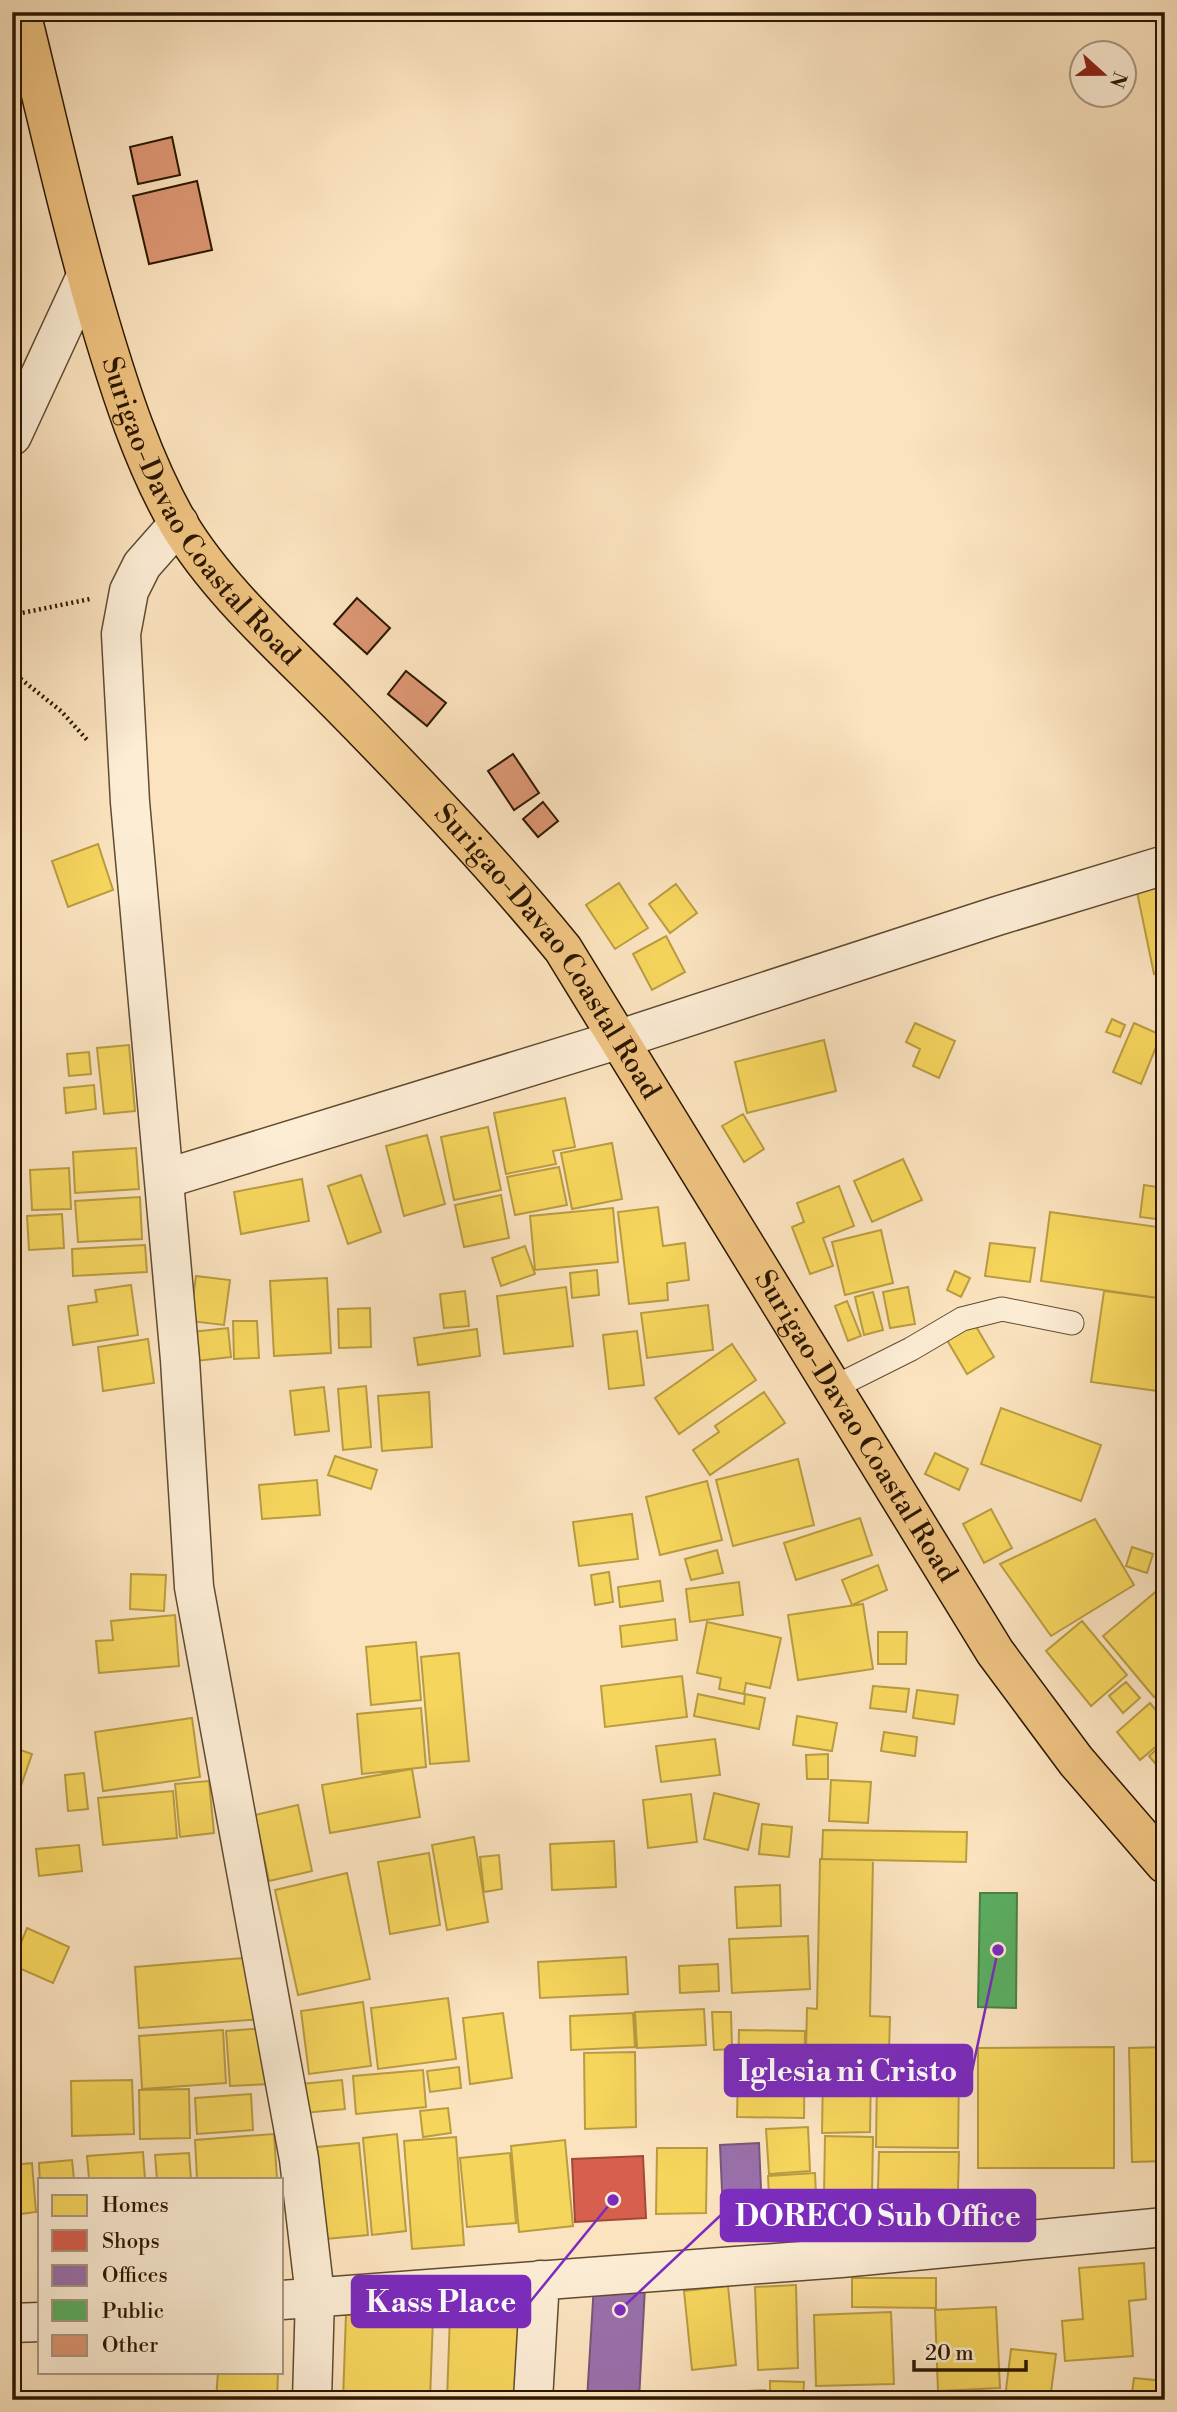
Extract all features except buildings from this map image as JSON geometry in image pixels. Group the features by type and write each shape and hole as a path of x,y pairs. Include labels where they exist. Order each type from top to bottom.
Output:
{"highway":[{"name":"Surigao-Davao Coastal Road","path":"21,12 86,276 141,446 179,523 216,575 499,870 563,949 995,1652 1076,1761 1165,1864"}],"street":[{"path":"12,436 86,276"},
{"path":"179,523 142,565 129,591 121,634 121,685 180,1360 194,1587 299,2159 299,2298 312,2400"},
{"path":"164,1179 1165,865"},
{"path":"299,2298 841,2258 1165,2227"},
{"path":"533,2400 540,2280"},
{"path":"12,2323 38,2322"}],"lane":[{"path":"833,1388 911,1349 962,1319 1002,1309 1072,1323"}],"path":[{"path":"12,615 129,591"},
{"path":"12,672 61,711 93,747"}],"place":[{"name":"Iglesia ni Cristo","path":"998,1950"},
{"name":"Kass Place","path":"613,2200"},
{"name":"DORECO Sub Office","path":"620,2310"}]}
